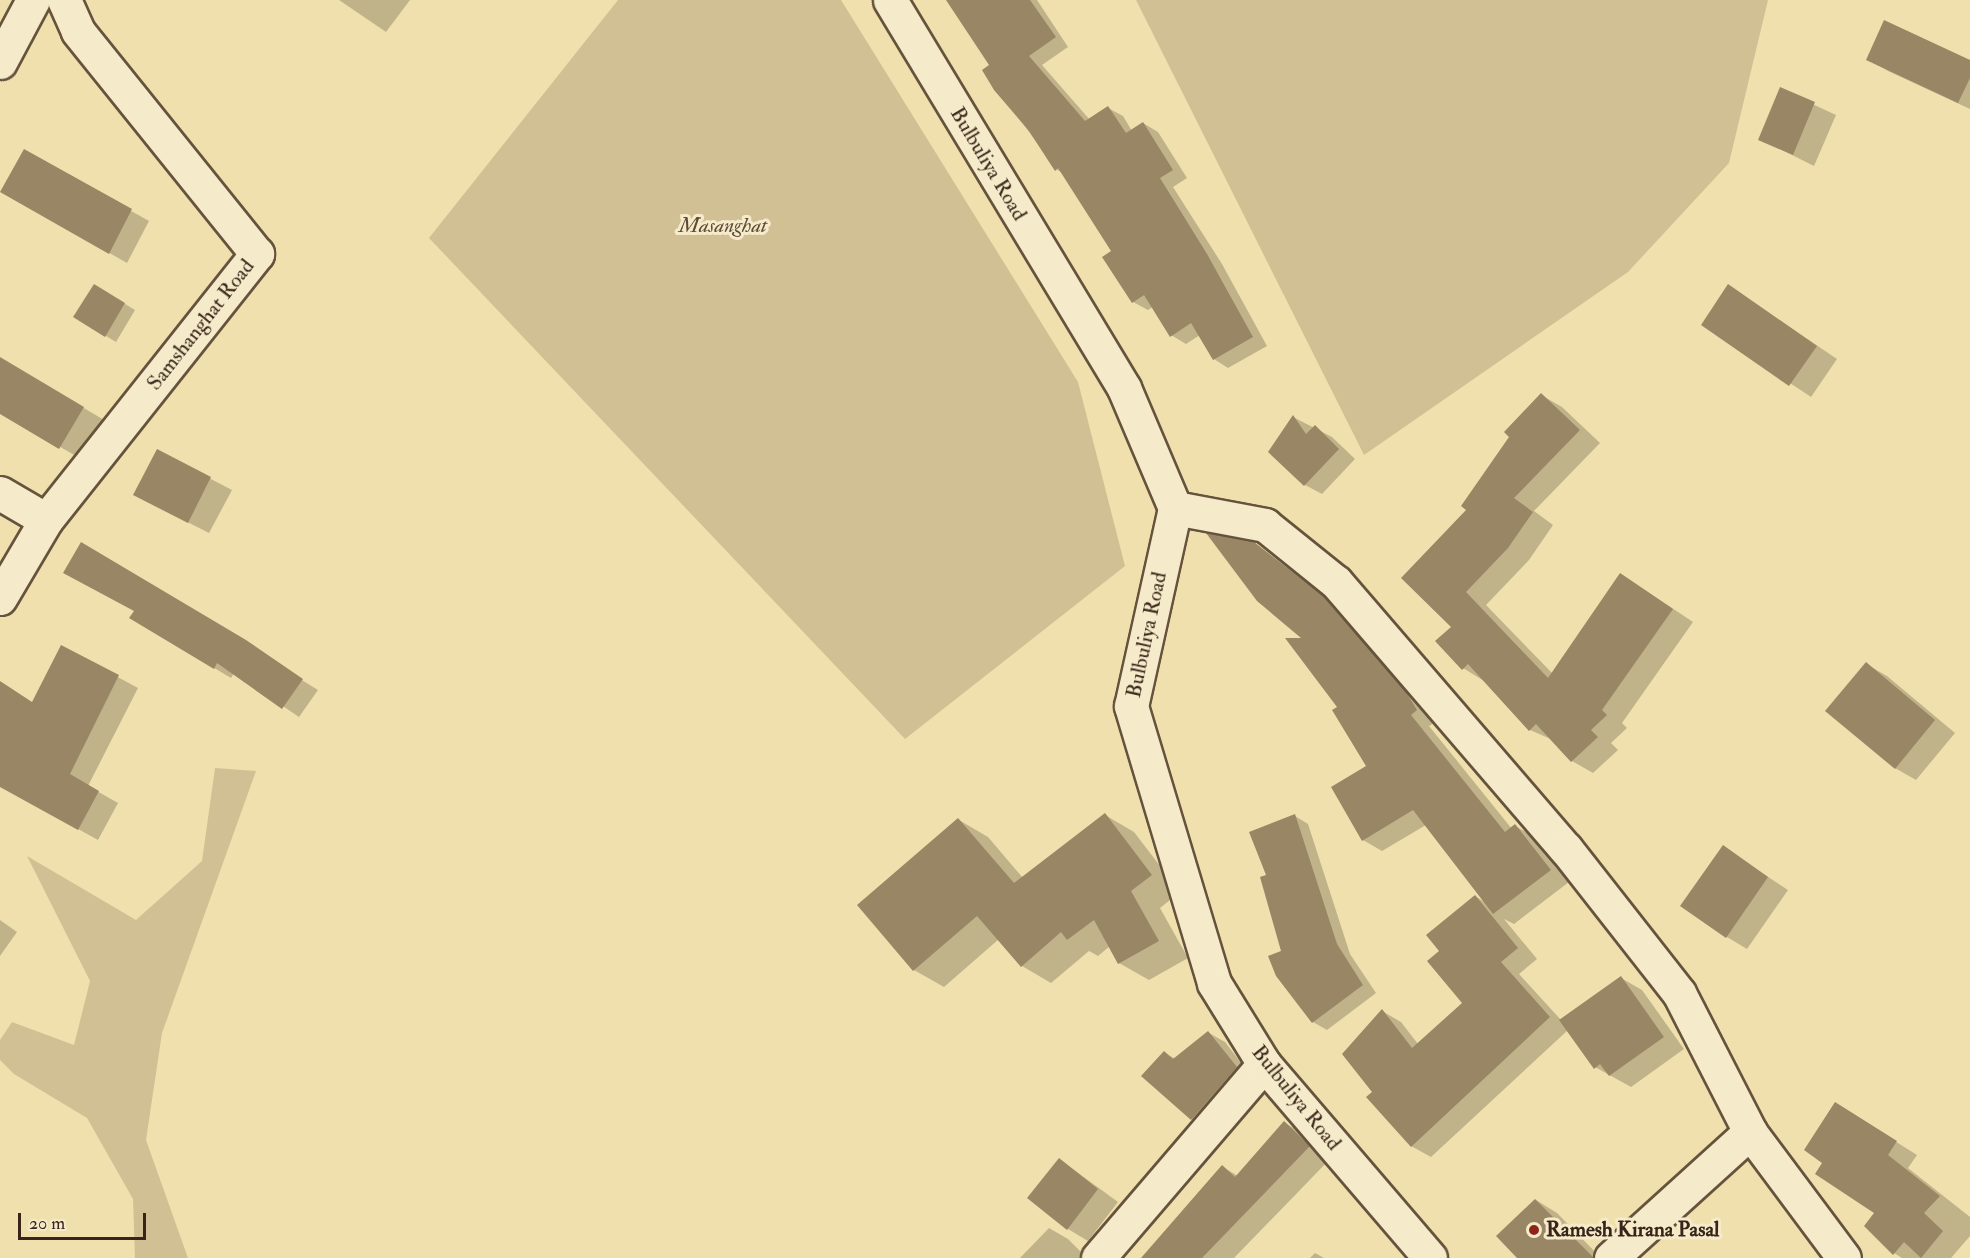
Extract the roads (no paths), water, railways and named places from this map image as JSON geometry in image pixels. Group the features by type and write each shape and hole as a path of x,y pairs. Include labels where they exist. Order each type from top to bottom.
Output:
{"main road":[{"path":"0,62 33,0"},
{"name":"Samshanghat Road","path":"0,598 46,520 257,254 78,32 64,0"},
{"name":"Bulbuliya Road","path":"890,0 1124,388 1174,508 1131,706 1214,983 1264,1064 1430,1258"},
{"path":"0,493 46,520"},
{"path":"1174,508 1265,525 1336,582 1566,849 1679,993 1750,1131 1844,1258"},
{"path":"1098,1258 1264,1064"},
{"path":"1611,1258 1750,1131"}],"place":[{"name":"Ramesh Kirana Pasal","path":"1534,1230"}],"park label":[{"name":"Masanghat","path":"723,226"}]}
